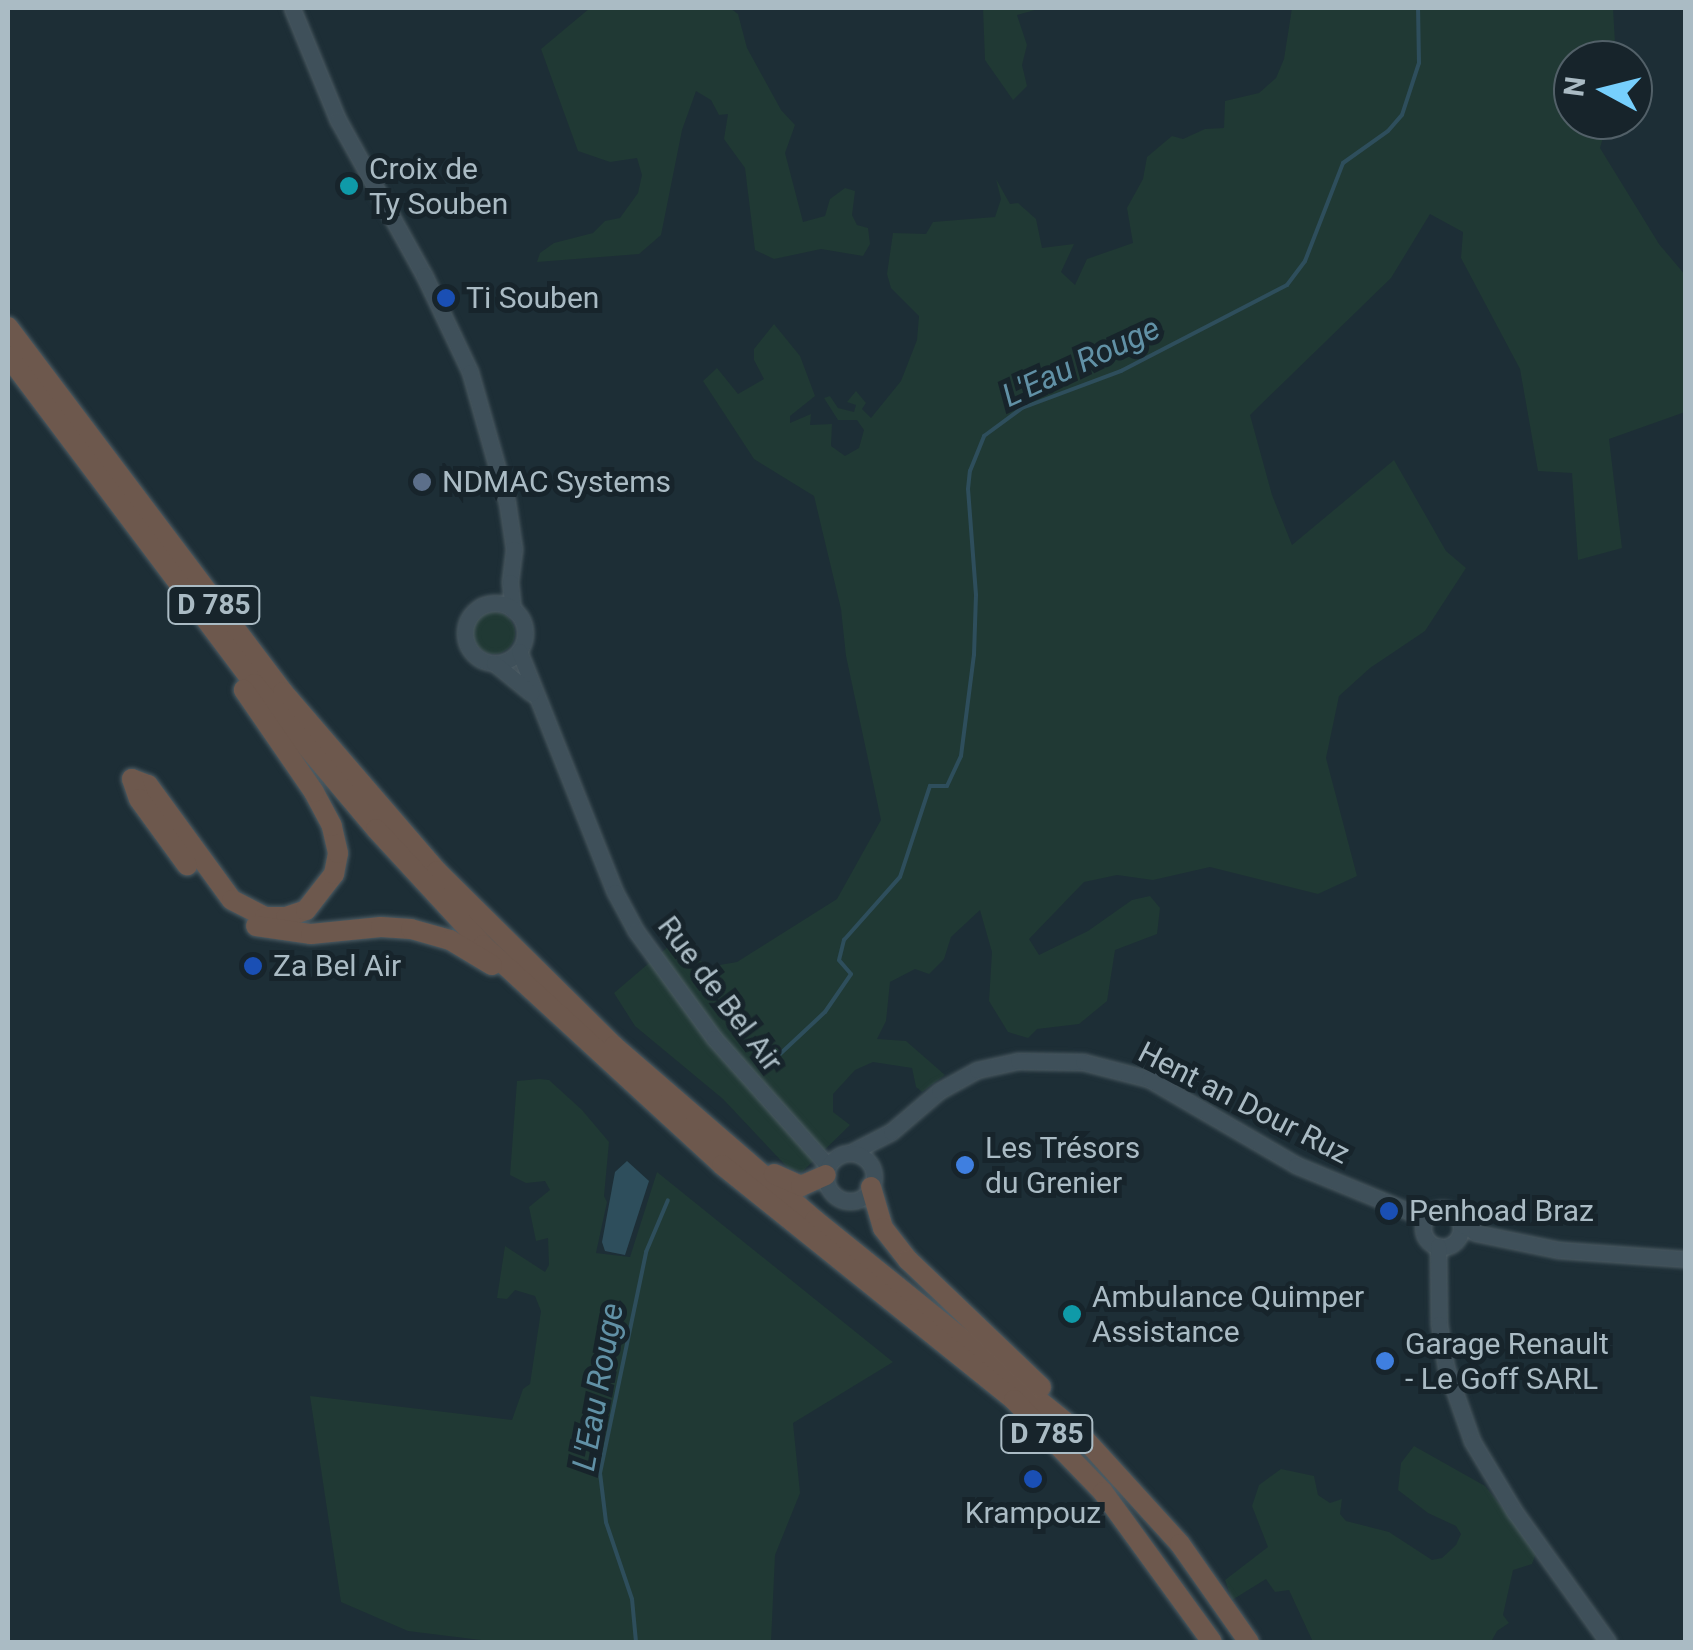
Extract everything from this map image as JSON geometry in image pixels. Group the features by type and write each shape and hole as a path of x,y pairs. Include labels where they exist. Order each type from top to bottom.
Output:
{"highway":[{"name":"D 785","path":"8,327 214,605 389,818 549,985 815,1220 1080,1434 1180,1544 1249,1642"},
{"name":"D 785","path":"8,356 220,640 364,816 524,986 722,1166 1014,1400 1103,1492 1212,1642"},
{"path":"220,640 228,668 321,803 338,853 329,883 306,910 286,917 255,914 223,891 148,785 132,779 138,800 214,899 243,920 278,931 311,934 381,926 437,935 524,986"},
{"path":"728,1142 792,1185 807,1186 836,1162"},
{"path":"872,1178 883,1228 908,1260 1069,1413 1080,1434"}],"street":[{"path":"292,8 338,120 424,275 470,372 507,502 514,549 510,582 514,610 524,627 519,651 494,663 476,657 465,633 478,609 495,604 514,610"},
{"path":"495,604 510,582"},
{"name":"Rue de Bel Air","path":"519,651 534,696 562,750 615,892 636,931 714,1038 812,1147 836,1162"},
{"name":"Rue de Bel Air","path":"494,663 534,696"},
{"name":"Hent an Dour Ruz","path":"836,1162 891,1132 939,1091 977,1070 1018,1061 1083,1062 1149,1079 1296,1165 1426,1220"},
{"name":"Hent an Dour Ruz","path":"872,1178 891,1132"},
{"path":"864,1158 872,1178 861,1198 847,1201 834,1195 836,1162 864,1158"},
{"path":"1459,1230 1450,1245 1438,1246 1427,1240 1426,1220 1446,1210 1459,1230 1574,1252 1686,1259"},
{"path":"1438,1246 1444,1354 1472,1441 1514,1511 1608,1642"}],"green space":[{"path":"590,8 730,8 738,14 747,48 781,110 795,125 785,153 803,222 825,216 830,199 845,188 855,191 852,215 857,225 868,228 870,244 863,256 821,249 774,259 755,250 745,168 724,139 728,114 719,115 711,100 696,91 682,130 661,235 639,254 537,262 540,253 554,243 593,233 605,221 620,218 638,193 642,175 637,158 610,162 578,151 541,49"},
{"path":"983,8 1042,8 1017,15 1027,45 1022,65 1027,86 1013,100 985,60"},
{"path":"1292,8 1613,8 1615,40 1553,40 1553,140 1602,140 1600,148 1659,244 1686,276 1685,412 1609,439 1622,548 1578,560 1572,473 1538,471 1520,369 1461,258 1463,232 1430,214 1391,278 1250,415 1272,495 1292,545 1394,460 1446,551 1466,568 1425,631 1370,668 1339,696 1326,758 1357,876 1318,894 1210,867 1153,880 1117,875 1084,882 1029,939 1039,955 1088,931 1132,900 1150,896 1160,908 1157,934 1115,950 1107,1001 1079,1024 1037,1029 1028,1038 1008,1032 989,1001 992,952 980,910 951,937 944,959 929,974 915,969 890,982 886,1021 877,1039 906,1041 945,1075 922,1092 916,1087 912,1068 873,1062 855,1070 833,1094 833,1112 850,1125 802,1172 788,1168 723,1099 635,1026 614,993 676,940 708,967 737,962 837,899 881,820 846,656 841,609 814,496 754,459 703,381 717,368 738,394 764,379 754,360 754,349 774,324 800,356 815,396 790,416 790,423 811,414 810,425 832,424 831,446 845,456 859,448 864,430 857,420 838,420 824,398 830,396 838,408 854,412 856,405 847,402 856,391 866,403 862,409 871,418 901,381 917,340 919,316 891,288 887,274 893,233 926,234 933,222 995,217 1001,199 996,179 1010,204 1018,203 1036,219 1042,248 1074,244 1061,272 1075,285 1087,259 1133,243 1127,208 1143,179 1147,157 1172,136 1183,139 1205,129 1224,128 1225,101 1259,93 1276,78 1284,59"},
{"path":"494,612 509,618 515,633 509,648 494,654 479,648 473,633 479,618"},
{"path":"549,1080 609,1142 604,1196 607,1202 596,1253 630,1257 657,1172 893,1362 793,1423 800,1493 775,1555 771,1642 497,1642 408,1631 341,1602 310,1396 512,1420 523,1389 530,1384 541,1311 535,1296 515,1290 507,1299 497,1298 505,1246 545,1272 549,1265 548,1238 536,1241 529,1207 550,1190 545,1181 526,1183 510,1175 517,1081"},
{"path":"1414,1446 1485,1486 1537,1550 1532,1564 1513,1570 1503,1615 1509,1623 1497,1631 1491,1642 1313,1642 1289,1590 1275,1592 1266,1579 1232,1600 1225,1580 1268,1547 1252,1506 1259,1485 1281,1469 1314,1476 1318,1495 1330,1503 1342,1499 1340,1514 1346,1521 1389,1532 1432,1560 1442,1558 1461,1534 1456,1526 1428,1513 1398,1490 1401,1463"}],"water":[{"path":"627,1161 649,1181 625,1255 605,1251 602,1242 615,1172"}],"waterway":[{"name":"L'Eau Rouge","path":"764,1069 825,1012 851,974 839,960 844,940 900,877 930,786 947,786 961,756 974,655 976,595 968,489 970,471 984,436 1022,408 1121,371 1287,285 1305,261 1343,163 1388,131 1402,115 1419,63 1418,8"},
{"name":"L'Eau Rouge","path":"636,1642 632,1599 606,1522 600,1473 646,1252 668,1200"}],"place":[{"name":"Croix de Ty Souben","path":"349,186"},
{"name":"Ti Souben","path":"446,298"},
{"name":"NDMAC Systems","path":"422,482"},
{"name":"Za Bel Air","path":"253,966"},
{"name":"Les Trésors du Grenier","path":"965,1165"},
{"name":"Penhoad Braz","path":"1389,1211"},
{"name":"Ambulance Quimper Assistance","path":"1072,1314"},
{"name":"Garage Renault - Le Goff SARL","path":"1385,1361"},
{"name":"Krampouz","path":"1033,1479"}]}
